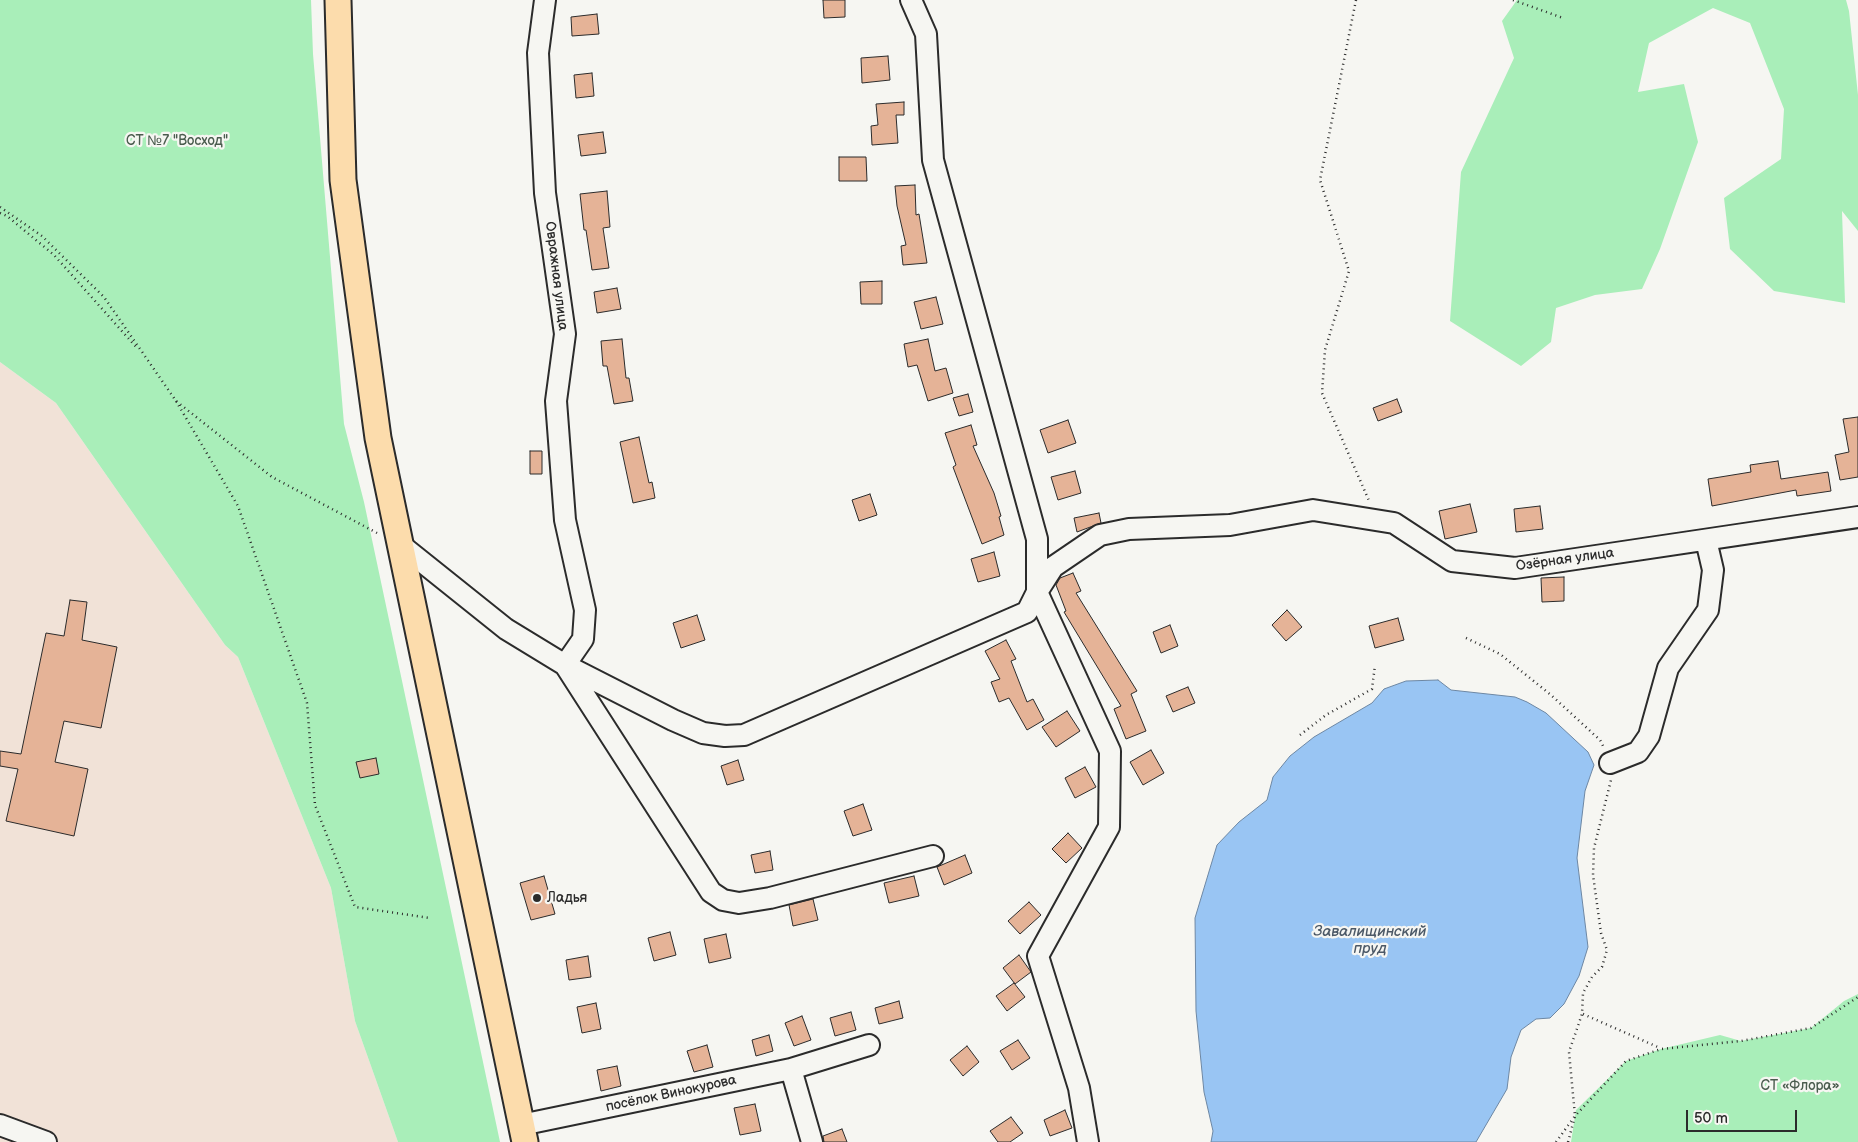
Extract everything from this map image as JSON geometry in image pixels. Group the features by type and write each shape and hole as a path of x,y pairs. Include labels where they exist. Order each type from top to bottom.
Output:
{"main road":[{"path":"338,0 344,180 378,438 523,1133"}],"street":[{"name":"Овражная улица","path":"546,0 538,53 545,183 565,334 557,411 564,520 585,610 583,639 565,665"},
{"path":"911,0 926,34 933,160 1028,501 1037,539 1037,592 1110,751 1109,827 1038,956 1079,1088 1088,1142"},
{"name":"Озёрная улица","path":"401,546 506,629 565,665 703,733 725,736 744,735 1027,612 1053,567 1100,535 1129,529 1230,525 1313,510 1394,523 1452,561 1515,568 1858,517"},
{"path":"1610,762 1638,752 1649,736 1668,668 1708,610 1713,570 1706,540"},
{"path":"565,665 711,892 723,900 739,904 770,898 933,856"},
{"name":"посёлок Винокурова","path":"523,1133 550,1118 791,1069 869,1045"},
{"path":"791,1069 812,1142"},
{"path":"0,1125 46,1142"}],"path":[{"path":"1356,0 1320,180 1350,271 1325,350 1322,393 1378,520"},
{"path":"1513,0 1563,18"},
{"path":"0,207 42,236 67,258 104,297 176,401 238,506 307,704 315,805 327,839 356,907 430,918"},
{"path":"0,213 7,216 54,255 145,356"},
{"path":"176,401 272,477 401,546"},
{"path":"1466,638 1500,654 1552,695 1600,740 1610,762 1611,780 1594,848 1593,875 1601,933 1606,950 1602,967 1592,977 1584,992 1582,1014 1569,1052 1575,1116 1568,1142"},
{"path":"1300,735 1326,715 1372,689 1375,664"},
{"path":"1556,1142 1575,1116 1626,1061 1661,1049 1741,1041 1811,1028 1858,996"},
{"path":"1582,1014 1661,1049"}],"shaded area":[{"path":"0,362 56,403 225,645 238,657 331,888 355,1021 398,1142 0,1142"}],"green space":[{"name":"СТ №7 \"Восход\"","path":"0,0 311,0 313,54 344,424 364,502 500,1142 398,1142 355,1021 331,888 238,657 225,645 56,403 0,362"},
{"path":"1517,0 1846,0 1849,11 1858,95 1858,231 1842,211 1845,303 1774,291 1730,249 1724,198 1781,159 1784,109 1750,23 1713,8 1649,43 1638,92 1684,84 1698,142 1660,249 1642,289 1595,295 1556,308 1551,342 1521,366 1450,321 1461,172 1514,58 1502,21"},
{"name":"СТ «Флора»","path":"1858,994 1858,1142 1571,1142 1576,1110 1626,1061 1661,1049 1720,1035 1741,1041 1811,1028 1844,1001"}],"water":[{"name":"Завалищинский пруд","path":"1438,680 1451,690 1515,697 1527,702 1546,713 1588,752 1594,765 1585,791 1577,858 1588,947 1579,976 1564,1004 1550,1018 1536,1019 1521,1030 1511,1057 1507,1089 1476,1142 1211,1142 1213,1131 1204,1092 1196,1011 1195,918 1217,845 1239,822 1267,800 1273,777 1290,756 1314,737 1372,703 1384,689 1406,681"}],"building":[{"path":"823,0 845,0 845,17 824,18"},
{"path":"597,14 599,34 572,36 571,17"},
{"path":"888,56 890,80 862,83 861,58"},
{"path":"592,73 594,96 576,98 574,75"},
{"path":"904,102 904,115 896,115 898,143 872,145 871,126 878,125 876,104"},
{"path":"603,132 606,153 581,156 578,135"},
{"path":"839,157 866,157 867,181 839,181"},
{"path":"915,185 916,215 919,214 927,263 903,265 901,246 906,245 897,206 895,186"},
{"path":"607,191 610,227 603,228 609,268 592,270 586,230 584,230 580,194"},
{"path":"882,281 882,304 861,304 860,282"},
{"path":"617,288 621,309 597,313 594,292"},
{"path":"936,297 943,324 921,329 914,302"},
{"path":"622,339 626,378 629,378 633,401 614,404 607,366 603,366 601,341"},
{"path":"928,339 935,371 946,368 953,393 928,401 917,365 908,367 904,344"},
{"path":"968,394 973,412 959,416 953,398"},
{"path":"1397,399 1402,412 1378,421 1373,408"},
{"path":"1858,417 1858,477 1840,480 1835,455 1849,452 1843,419"},
{"path":"1068,420 1076,443 1048,453 1040,430"},
{"path":"971,425 977,445 973,446 994,493 1004,535 982,544 953,467 956,465 945,433"},
{"path":"639,437 649,483 652,482 655,498 633,503 620,442"},
{"path":"530,451 542,451 542,474 530,474"},
{"path":"1778,461 1781,479 1828,472 1831,491 1797,496 1796,490 1712,506 1708,479 1751,472 1750,465"},
{"path":"1075,471 1081,493 1058,500 1051,477"},
{"path":"870,494 877,515 859,521 852,500"},
{"path":"1470,504 1477,532 1445,539 1439,511"},
{"path":"1540,506 1543,529 1516,532 1514,509"},
{"path":"1099,513 1101,523 1077,532 1074,518"},
{"path":"994,552 1000,576 978,582 971,559"},
{"path":"1073,573 1081,591 1076,593 1137,691 1131,694 1146,731 1126,739 1114,709 1121,706 1064,612 1066,611 1056,585 1060,578"},
{"path":"1564,577 1564,601 1542,602 1541,578"},
{"path":"70,600 87,602 82,640 117,647 101,728 64,721 55,762 88,769 74,836 6,821 18,769 0,766 0,751 21,754 46,633 64,636"},
{"path":"1287,610 1302,627 1286,641 1272,625"},
{"path":"697,615 705,640 681,648 673,623"},
{"path":"1398,618 1404,640 1375,648 1369,626"},
{"path":"1170,625 1178,646 1161,653 1153,632"},
{"path":"1006,640 1016,659 1011,661 1027,702 1033,699 1044,720 1027,730 1009,698 999,702 991,682 1000,679 985,651"},
{"path":"1188,687 1195,703 1173,712 1166,696"},
{"path":"1067,711 1080,731 1056,747 1042,727"},
{"path":"1151,750 1164,773 1143,785 1130,762"},
{"path":"376,758 379,774 360,778 356,762"},
{"path":"738,760 744,780 727,785 721,766"},
{"path":"1085,767 1096,787 1075,798 1065,778"},
{"path":"863,804 872,830 853,836 844,811"},
{"path":"1068,833 1082,848 1066,863 1052,849"},
{"path":"770,851 773,870 755,873 751,855"},
{"path":"965,855 972,873 944,885 937,867"},
{"name":"Ладья","path":"544,876 555,914 531,920 520,883"},
{"path":"914,876 919,896 889,903 884,883"},
{"path":"813,899 818,920 793,926 789,905"},
{"path":"1029,902 1041,915 1020,934 1008,921"},
{"path":"670,932 676,955 654,961 648,938"},
{"path":"726,934 731,958 709,963 704,939"},
{"path":"1019,955 1031,972 1015,984 1003,968"},
{"path":"588,956 591,977 569,980 566,960"},
{"path":"1014,983 1025,997 1007,1011 996,996"},
{"path":"899,1001 903,1018 879,1024 875,1008"},
{"path":"596,1003 601,1029 582,1033 577,1007"},
{"path":"851,1012 856,1030 835,1036 830,1018"},
{"path":"802,1016 811,1040 794,1046 785,1023"},
{"path":"769,1035 773,1051 756,1056 752,1040"},
{"path":"1018,1040 1030,1058 1012,1070 1000,1051"},
{"path":"707,1045 713,1067 694,1072 687,1051"},
{"path":"967,1046 979,1062 963,1076 950,1060"},
{"path":"617,1066 621,1086 601,1091 597,1070"},
{"path":"755,1104 761,1131 740,1135 734,1108"},
{"path":"1065,1110 1072,1128 1050,1136 1044,1120"},
{"path":"1011,1117 1023,1133 1010,1142 998,1142 990,1131"},
{"path":"842,1129 847,1142 824,1142 823,1136"}],"place":[{"name":"Ладья","path":"537,898"}]}
